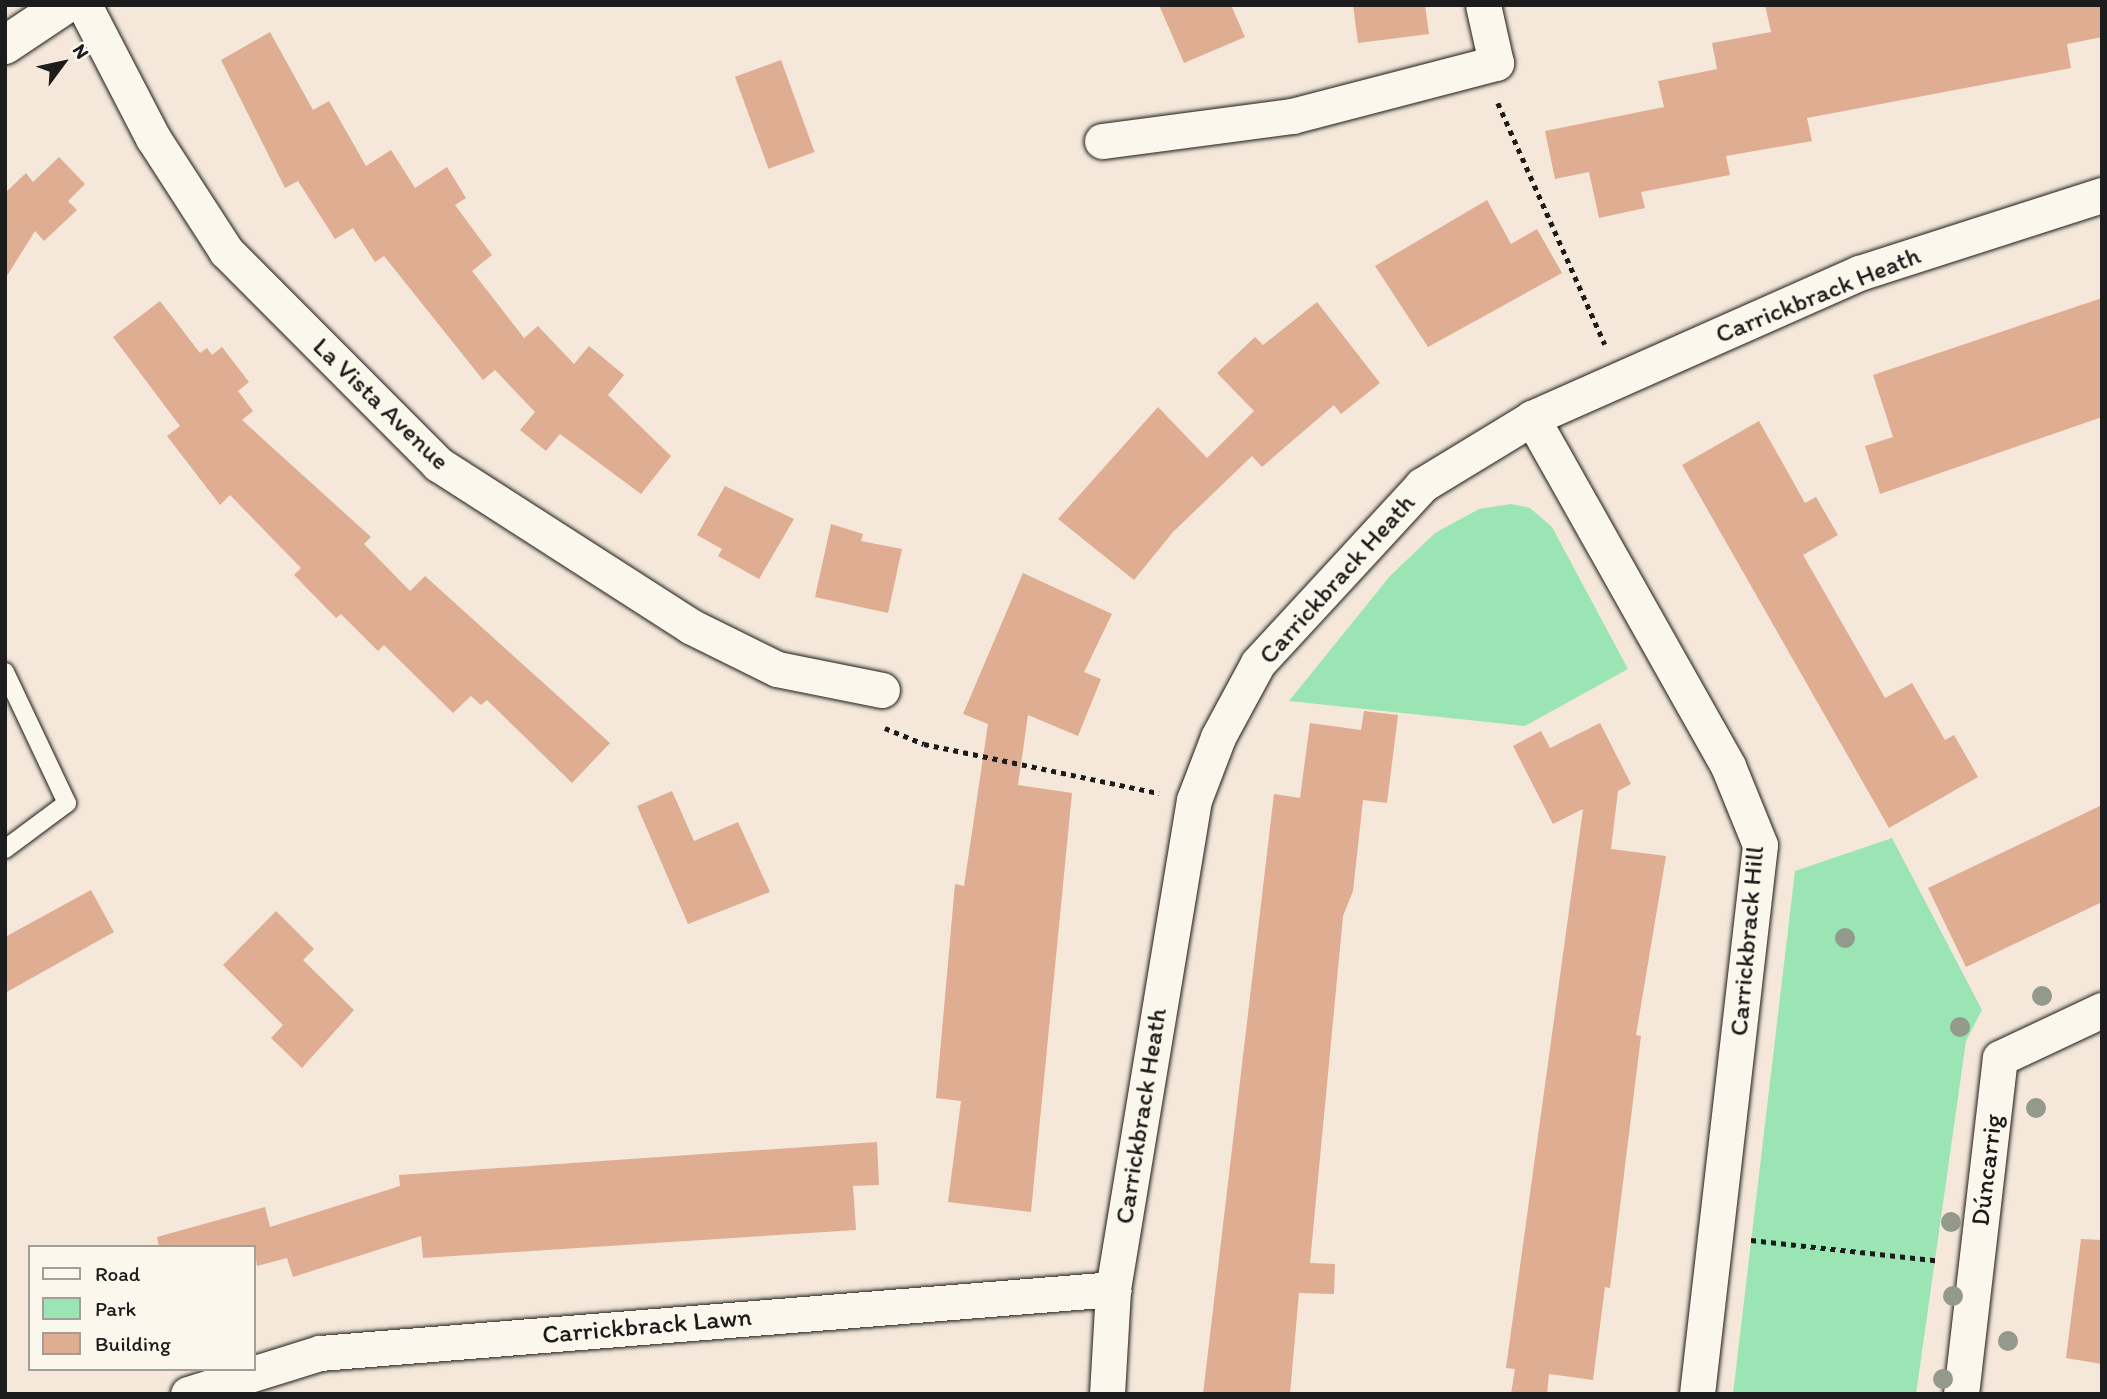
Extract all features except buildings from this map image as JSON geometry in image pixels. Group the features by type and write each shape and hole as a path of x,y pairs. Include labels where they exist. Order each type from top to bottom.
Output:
{"street":[{"path":"5,45 65,5"},
{"name":"La Vista Avenue","path":"84,5 153,138 226,251 438,464 690,626 777,669 882,690"},
{"path":"1102,141 1292,116 1496,63 1482,5"},
{"name":"Carrickbrack Heath","path":"1107,1394 1112,1289 1194,800 1258,663 1330,581 1422,485 1532,418 1619,377 1859,273 2102,195"},
{"name":"Carrickbrack Hill","path":"1532,418 1728,766 1760,845 1719,1237 1697,1394"},
{"name":"Dúncarrig","path":"1961,1394 2000,1058 2102,1010"},
{"name":"Carrickbrack Lawn","path":"188,1394 320,1353 1112,1289"}],"lane":[{"path":"5,672 67,803 5,849"}],"path":[{"path":"1482,67 1619,377"},
{"path":"882,690 878,725 924,744 1194,800"},
{"path":"1719,1237 1976,1265"}],"green space":[{"path":"1511,504 1530,508 1552,527 1628,669 1525,726 1289,701 1390,576 1435,533 1479,509"},
{"path":"1892,838 1982,1010 1966,1041 1916,1394 1733,1394 1795,871"}]}
